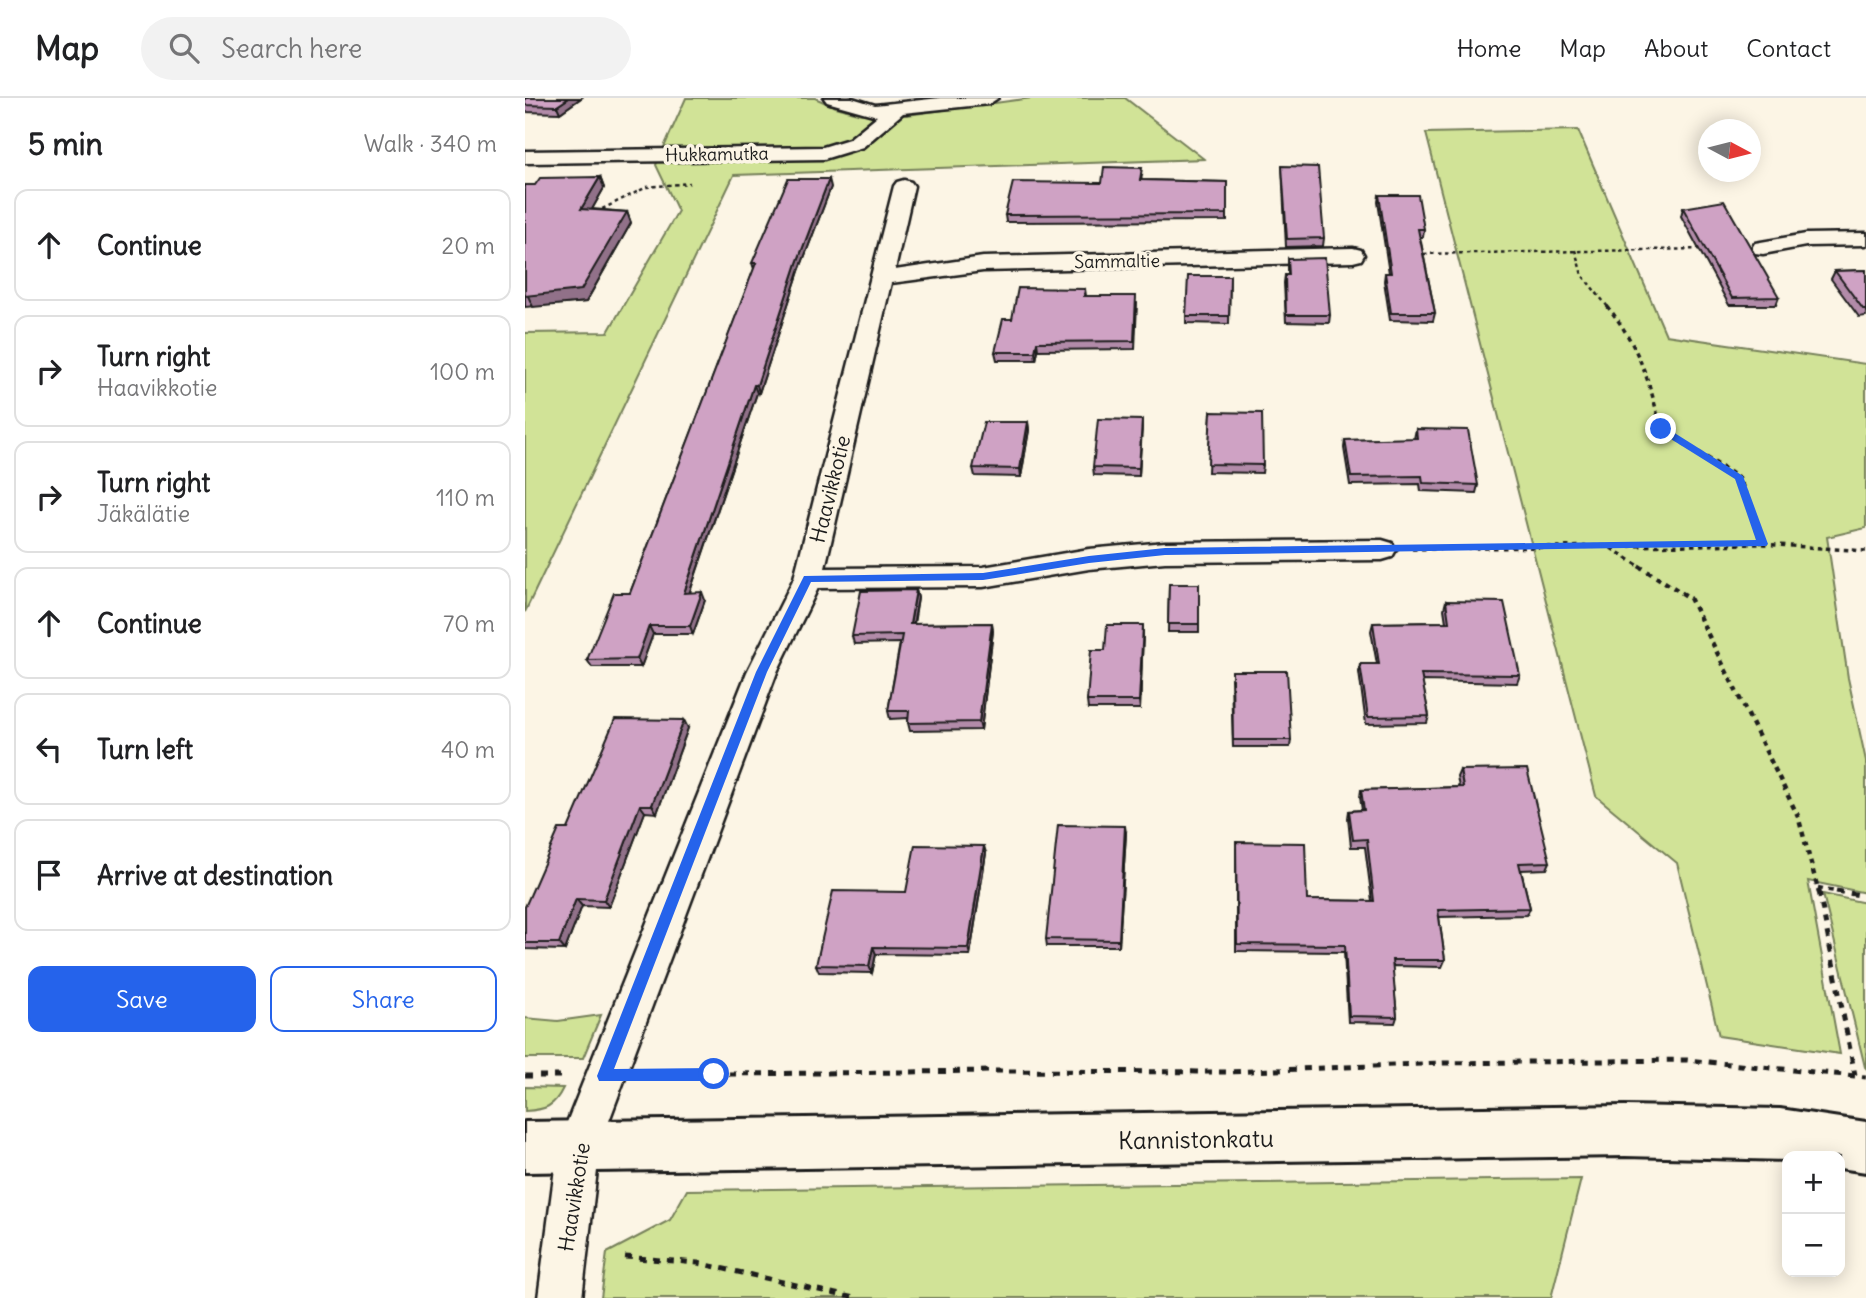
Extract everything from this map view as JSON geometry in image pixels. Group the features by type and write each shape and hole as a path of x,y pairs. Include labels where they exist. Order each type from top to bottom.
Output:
{"street":[{"path":"832,98 874,111 989,98"},
{"name":"Hukkamutka","path":"525,158 824,153 856,143 896,110"},
{"name":"Haavikkotie","path":"560,1298 579,1145 762,672 807,578 904,186"},
{"path":"1763,248 1806,240 1866,239"},
{"name":"Sammaltie","path":"882,278 983,264 1353,255"},
{"path":"807,578 983,577 1089,559 1165,552 1382,550"},
{"name":"Kannistonkatu","path":"525,1147 1236,1139 1625,1131 1780,1134 1866,1147"}],"path":[{"path":"589,216 647,187 701,182"},
{"path":"1353,255 1763,248"},
{"path":"1575,250 1581,275 1623,326 1649,378 1661,429 1740,478 1762,544"},
{"path":"1382,550 1762,544 1866,551"},
{"path":"1611,548 1690,598 1798,816 1818,888 1855,1075"},
{"path":"1818,888 1866,896"},
{"path":"525,1076 992,1071 1227,1072 1443,1063 1687,1060 1866,1077"},
{"path":"625,1257 698,1263 854,1298"}],"green space":[{"path":"686,98 815,98 861,114 907,115 1032,98 1125,98 1204,159 734,175 525,612 525,333 608,332 678,211 656,165"},
{"path":"1578,130 1666,335 1866,364 1866,528 1827,537 1848,678 1866,761 1866,893 1808,881 1840,1054 1719,1036 1677,863 1596,796 1426,133"},
{"path":"1823,894 1866,903 1866,1068 1865,1067"},
{"path":"601,1015 583,1058 525,1058 525,1018 558,1021"},
{"path":"525,1087 563,1088 548,1106 525,1111"},
{"path":"1581,1179 1551,1298 601,1298 607,1253 670,1220 687,1190"}],"building":[{"path":"525,98 569,98 557,106 525,105"},
{"path":"1282,166 1318,167 1324,238 1287,239"},
{"path":"1104,167 1142,168 1140,180 1227,182 1227,214 1005,215 1013,182 1102,183"},
{"path":"600,177 581,209 627,212 581,290 525,296 525,185 535,185 540,178"},
{"path":"788,179 829,179 797,263 757,385 754,385 684,593 702,592 690,626 649,626 637,659 587,660 614,593 630,593 756,263 752,263"},
{"path":"1379,195 1418,195 1424,229 1418,229 1435,313 1391,313 1385,273 1391,273"},
{"path":"1724,201 1779,297 1732,298 1683,208"},
{"path":"1325,258 1330,315 1286,315 1285,275 1289,275 1288,259"},
{"path":"1866,270 1866,309 1863,309 1835,271"},
{"path":"1188,276 1230,276 1229,316 1186,316"},
{"path":"1018,288 1085,289 1084,296 1136,296 1134,341 1037,342 1035,352 995,352 1003,319 1012,319"},
{"path":"1211,412 1262,413 1263,465 1208,464"},
{"path":"1098,419 1142,420 1139,468 1093,467"},
{"path":"984,422 1028,422 1020,469 973,468"},
{"path":"1416,429 1468,430 1478,485 1423,483 1422,476 1351,477 1345,440 1417,438"},
{"path":"1169,584 1199,584 1199,624 1168,624"},
{"path":"916,590 910,624 992,623 979,722 908,723 909,711 888,711 902,635 852,636 861,591"},
{"path":"1446,601 1504,602 1520,675 1421,674 1429,716 1368,717 1360,664 1379,664 1373,623 1449,622"},
{"path":"1107,625 1143,625 1139,701 1087,701 1091,650 1105,650"},
{"path":"1232,671 1287,671 1291,740 1233,740"},
{"path":"615,719 684,720 652,805 640,805 604,900 576,899 559,943 525,943 525,907 559,829 568,829"},
{"path":"1527,769 1550,862 1519,863 1530,908 1438,910 1445,960 1392,960 1397,1017 1349,1016 1345,945 1237,944 1236,842 1305,843 1307,900 1374,901 1367,839 1353,840 1349,811 1364,810 1361,790 1463,787 1460,770"},
{"path":"1058,825 1125,826 1119,940 1046,939"},
{"path":"915,845 984,846 968,948 873,947 869,966 816,965 833,891 906,892"}],"route":[{"path":"714,1074 604,1076 762,672 807,578 983,577 1089,559 1165,552 1762,544 1740,478 1661,429"}]}
